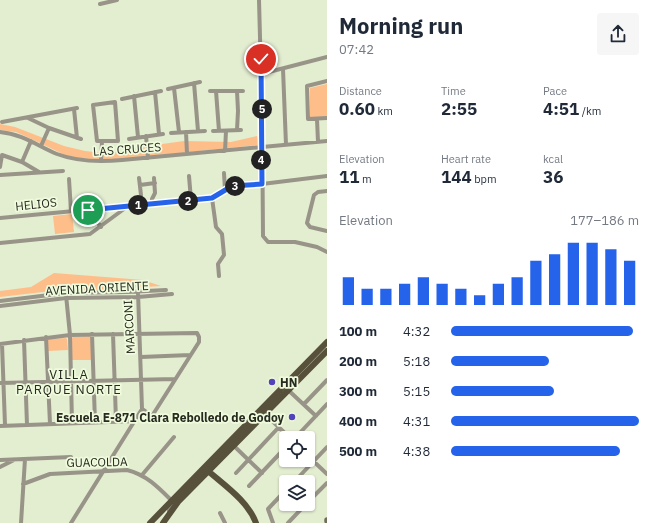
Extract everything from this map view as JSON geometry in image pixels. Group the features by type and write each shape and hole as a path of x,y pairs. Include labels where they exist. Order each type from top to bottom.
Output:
{"main road":[{"path":"163,523 169,513 206,470 286,388 327,342"},
{"path":"152,522 172,500 234,446 265,414 286,388 327,351"},
{"path":"206,470 245,504 250,510 256,523"}],"street":[{"path":"100,4 117,0"},
{"path":"259,0 263,236 268,242 295,242 317,247 327,252"},
{"path":"261,74 327,57"},
{"path":"283,69 286,145"},
{"path":"327,81 307,86 308,119 327,118"},
{"path":"168,89 200,82"},
{"path":"194,84 198,131"},
{"path":"174,88 179,132"},
{"path":"122,99 161,91"},
{"path":"210,91 243,91"},
{"path":"216,91 219,131"},
{"path":"213,131 239,130 237,91"},
{"path":"129,139 161,134 155,92"},
{"path":"134,96 138,137"},
{"path":"114,102 118,141 102,141 97,141 93,105 114,102"},
{"path":"2,122 76,109 79,139 49,128 28,118"},
{"path":"317,119 318,142"},
{"path":"41,146 49,128"},
{"path":"171,133 205,131"},
{"path":"225,150 226,131"},
{"name":"LAS CRUCES","path":"0,132 16,135 59,155 73,159 101,161 327,141"},
{"path":"186,132 187,154"},
{"path":"146,136 148,158"},
{"path":"22,162 31,141"},
{"path":"101,161 102,141"},
{"path":"0,167 2,155 22,162 40,172"},
{"path":"0,175 63,171"},
{"path":"224,173 225,190"},
{"path":"189,176 191,200"},
{"name":"HELIOS","path":"0,218 212,198 232,186 327,176"},
{"path":"139,178 141,195"},
{"path":"152,203 152,198 155,193 154,178"},
{"path":"69,179 71,211"},
{"path":"140,185 155,183"},
{"path":"327,191 318,192 314,195 307,222 310,227 327,231"},
{"path":"212,198 216,227 222,234 224,255 218,264 219,276"},
{"path":"0,243 90,234 129,206"},
{"path":"88,210 101,227"},
{"name":"AVENIDA ORIENTE","path":"138,294 166,290"},
{"name":"MARCONI","path":"71,523 136,421 142,409 138,294"},
{"name":"AVENIDA ORIENTE","path":"0,301 66,295 172,294"},
{"path":"66,295 70,335 72,423"},
{"name":"AVENIDA ORIENTE","path":"0,306 66,295"},
{"path":"5,425 1,344 70,335 195,333 199,336 199,341 152,416"},
{"path":"92,334 95,422"},
{"path":"113,334 116,421"},
{"path":"46,337 50,424"},
{"path":"24,340 27,425"},
{"path":"141,357 190,355"},
{"path":"2,383 175,379"},
{"path":"304,404 327,380"},
{"path":"286,388 316,416"},
{"path":"302,431 327,404"},
{"path":"142,409 159,421"},
{"path":"265,414 283,431"},
{"path":"0,426 136,421"},
{"path":"236,473 279,427"},
{"path":"142,475 174,437"},
{"path":"234,446 262,473"},
{"path":"315,459 327,447"},
{"path":"248,486 279,455"},
{"path":"0,460 71,457"},
{"path":"0,467 16,459"},
{"path":"21,523 25,459"},
{"path":"315,463 327,474"},
{"path":"300,475 308,467"},
{"name":"GUACOLDA","path":"23,484 50,474 128,470 142,475 153,482 172,500"},
{"path":"315,495 327,482"},
{"path":"273,523 268,509 279,497"},
{"path":"169,513 169,509 174,502 172,500"},
{"path":"288,523 299,511"},
{"path":"220,513 225,523"},
{"path":"324,523 327,520"}],"shaded area":[{"path":"327,84 327,117 310,118 310,88"},
{"path":"0,124 15,127 64,146 85,151 103,153 118,152 184,141 231,142 257,136 259,145 120,159 94,160 67,156 16,132 0,130"},
{"path":"72,214 74,232 55,234 53,216"},
{"path":"54,273 143,280 161,286 99,290 60,290 0,297 0,291 31,287"},
{"path":"91,336 91,360 72,360 71,339 73,337"},
{"path":"66,338 68,350 48,351 47,339"}],"place":[{"name":"HN","path":"272,382"},
{"name":"Escuela E-871 Clara Rebolledo de Godoy","path":"292,417"}],"district":[{"name":"VILLA PARQUE NORTE","path":"69,382"}],"route":[{"path":"88,210 212,198 232,186 262,184 261,59"}]}
